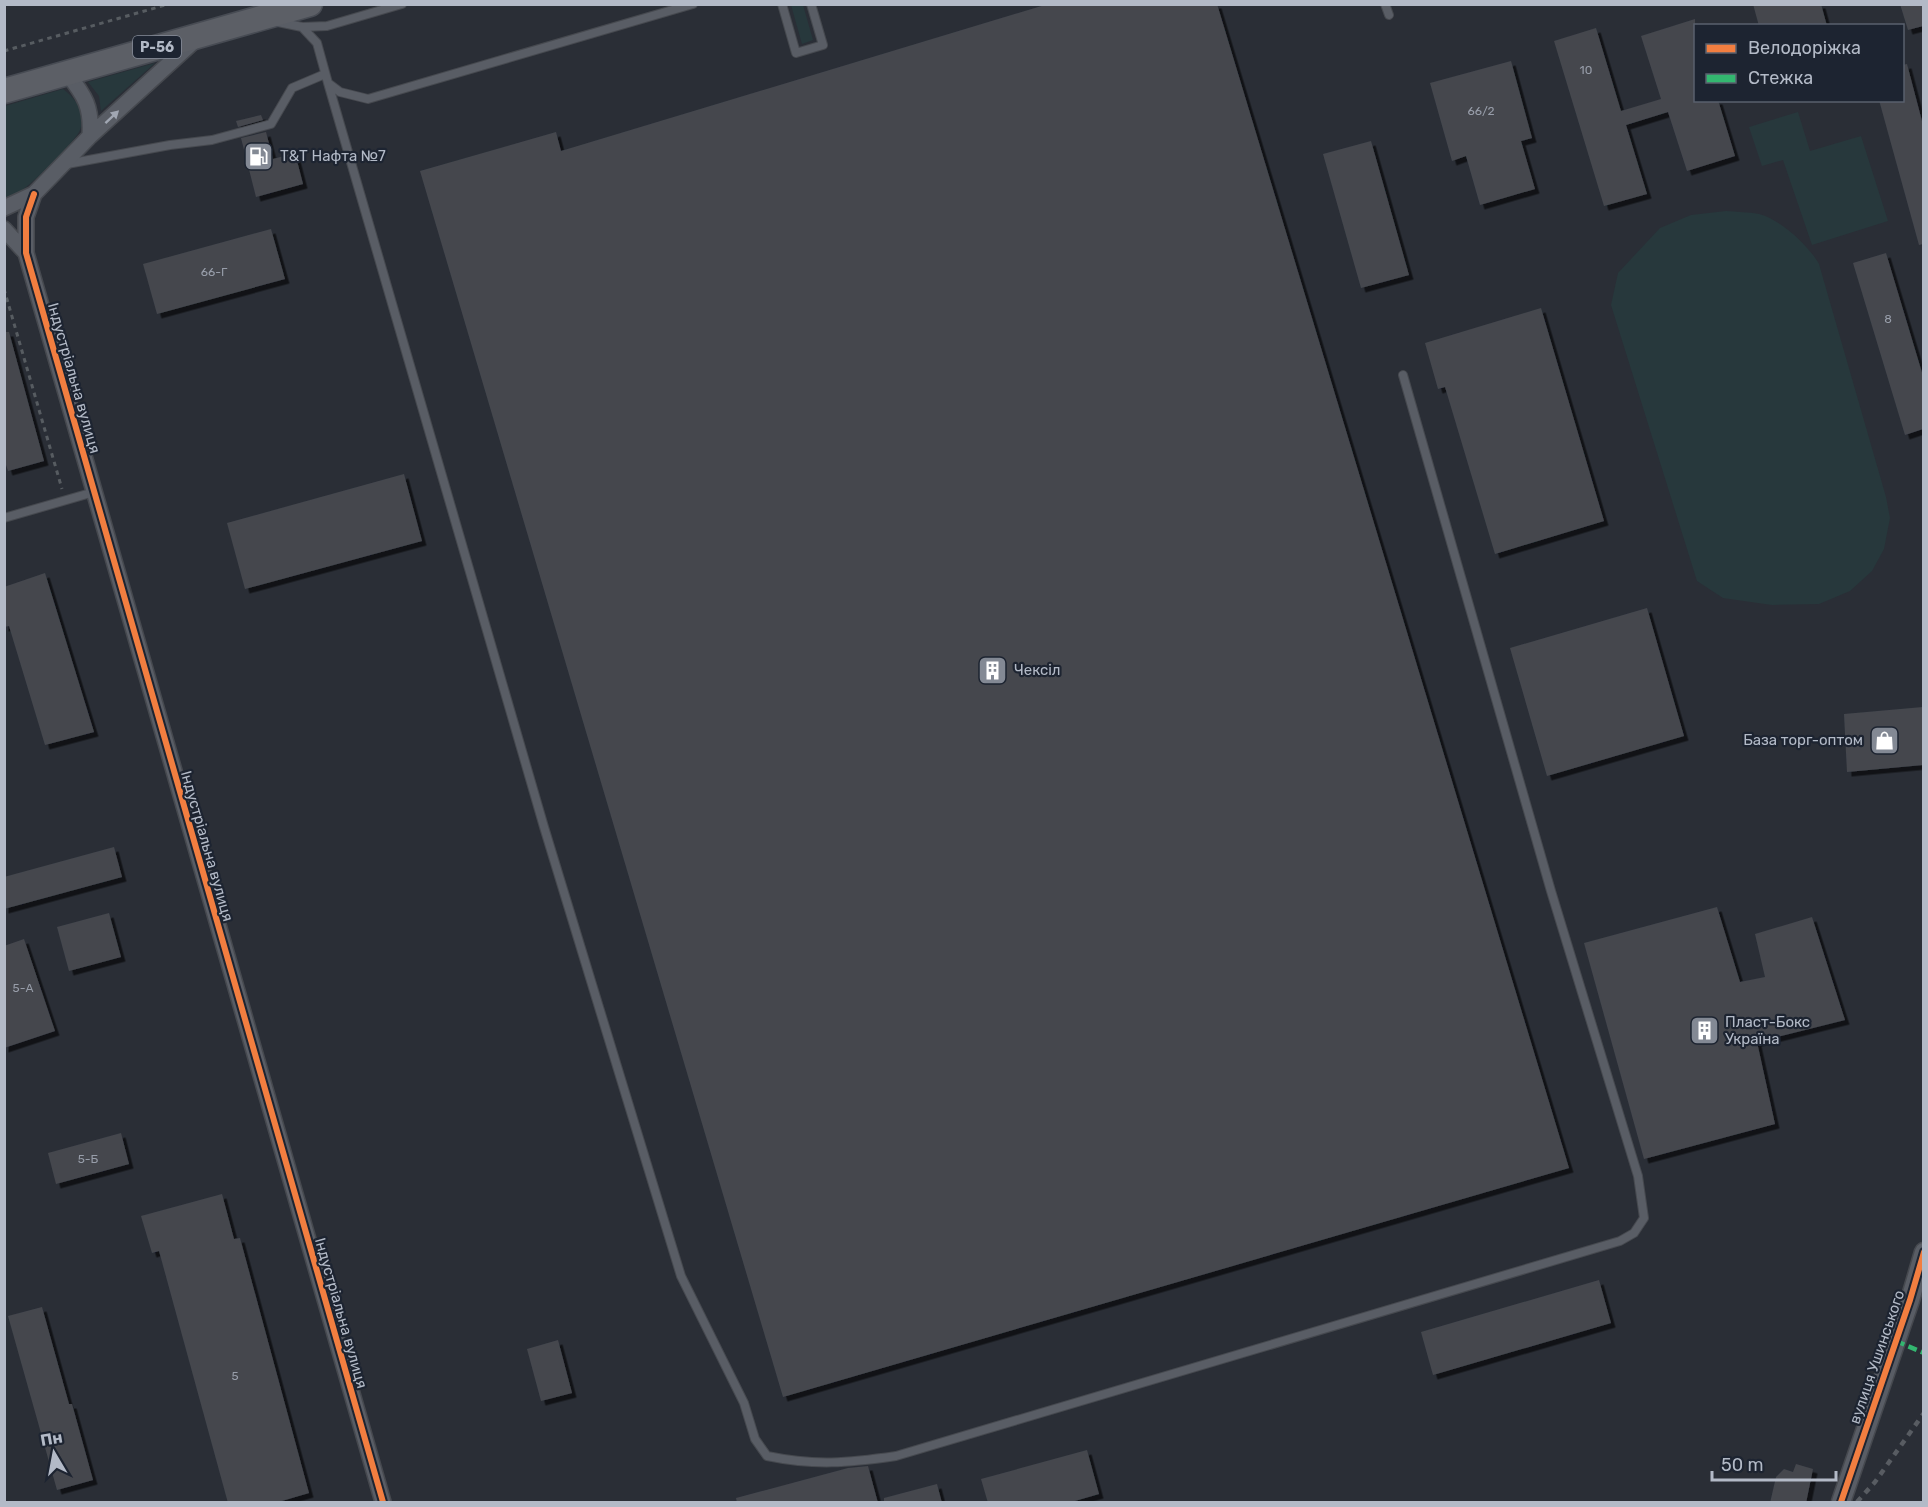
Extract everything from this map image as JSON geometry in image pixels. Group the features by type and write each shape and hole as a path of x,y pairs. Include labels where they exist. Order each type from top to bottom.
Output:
{"main road":[{"name":"Р-56","path":"4,91 262,19 306,16"}],"street":[{"path":"4,208 34,194 90,136 201,35"},
{"path":"67,73 88,104 91,120 90,136"},
{"name":"Індустріальна вулиця","path":"34,194 26,217 26,253 383,1503"},
{"name":"Індустріальна вулиця","path":"4,229 26,253"},
{"name":"вулиця Ушинського","path":"1841,1503 1910,1300 1923,1252"}],"lane":[{"path":"306,16 327,26 402,4"},
{"path":"328,83 340,92 368,99 693,4"},
{"path":"782,4 796,53 823,45 811,4"},
{"path":"1385,4 1389,15"},
{"path":"306,16 317,43 544,827 681,1276 744,1403 755,1439 767,1456 797,1462 844,1463 896,1456 1620,1241 1634,1233 1644,1218 1638,1176 1551,891 1403,375"},
{"path":"317,43 327,26"},
{"path":"62,165 170,145 212,140 271,124 292,88 325,74"},
{"path":"4,518 93,492"}],"path":[{"path":"4,51 169,4"},
{"path":"4,289 65,500"}],"shaded area":[{"path":"791,5 803,5 813,40 802,44"},
{"path":"155,63 101,111 99,96 88,82"},
{"path":"63,89 79,107 82,118 80,130 71,143 27,187 5,200 5,106"},
{"path":"1798,112 1810,151 1861,136 1888,221 1812,245 1783,160 1762,166 1749,127"},
{"path":"1726,211 1759,214 1776,221 1801,242 1819,264 1886,497 1890,518 1884,549 1872,571 1850,591 1819,604 1772,605 1723,598 1697,581 1611,305 1618,273 1660,228 1691,215"}],"building":[{"name":"Чексіл","path":"1048,4 1217,4 1569,1168 783,1397 420,171 556,132 561,151"},
{"path":"1753,4 1821,4 1826,24 1758,24"},
{"path":"1900,4 1923,4 1923,26 1908,30"},
{"path":"1695,19 1694,102 1719,102 1735,156 1687,171 1668,112 1626,125 1647,194 1604,206 1554,41 1596,28 1621,111 1661,99 1641,36"},
{"path":"1511,61 1532,138 1521,141 1535,189 1480,205 1466,156 1452,161 1430,83"},
{"path":"1907,64 1923,125 1923,244 1919,245 1880,102 1904,102 1904,65"},
{"path":"261,115 263,120 238,127 236,121"},
{"name":"Т&Т Нафта №7","path":"266,132 273,159 295,153 303,184 256,197 241,138"},
{"path":"1371,141 1409,275 1361,288 1323,154"},
{"path":"271,229 285,279 157,314 143,264"},
{"path":"1886,253 1923,376 1923,429 1905,435 1853,263"},
{"path":"1541,308 1604,521 1495,554 1445,387 1438,389 1425,343"},
{"path":"4,332 9,332 44,461 8,471 4,459"},
{"path":"404,474 422,541 245,589 227,523"},
{"path":"45,573 94,732 45,745 9,626 4,627 4,587"},
{"path":"1647,608 1684,736 1547,776 1510,648"},
{"name":"База торг-оптом","path":"1923,707 1923,765 1847,772 1844,714"},
{"path":"114,847 122,877 4,909 4,877"},
{"name":"Пласт-Бокс Україна","path":"1717,907 1740,982 1765,977 1755,934 1812,917 1845,1020 1757,1042 1775,1124 1644,1159 1584,943"},
{"path":"109,913 121,957 69,971 57,927"},
{"path":"24,939 55,1031 4,1048 4,946"},
{"path":"121,1133 129,1164 56,1184 48,1153"},
{"path":"222,1194 234,1239 240,1238 309,1493 275,1503 228,1503 159,1251 152,1253 141,1216"},
{"path":"1599,1280 1611,1323 1433,1375 1421,1332"},
{"path":"42,1307 93,1480 57,1490 8,1316"},
{"path":"558,1340 572,1393 541,1401 527,1349"},
{"path":"1087,1450 1099,1494 1068,1503 988,1503 981,1479"},
{"path":"1796,1464 1813,1469 1806,1503 1770,1503 1776,1477 1784,1469 1793,1472"},
{"path":"868,1466 878,1503 737,1503 736,1498 848,1468"},
{"path":"937,1484 942,1503 884,1503 884,1498"}],"railway":[{"path":"1857,1502 1875,1482 1924,1413"}],"marked path":[{"path":"1896,1341 1924,1353"}],"cycle path":[{"path":"34,194 26,217 26,253 383,1502"},
{"path":"1841,1502 1910,1300 1924,1252"}],"place":[{"name":"Т&Т Нафта №7","path":"259,156"},
{"name":"Чексіл","path":"993,670"},
{"name":"База торг-оптом","path":"1884,740"},
{"name":"Пласт-Бокс Україна","path":"1704,1031"}]}
